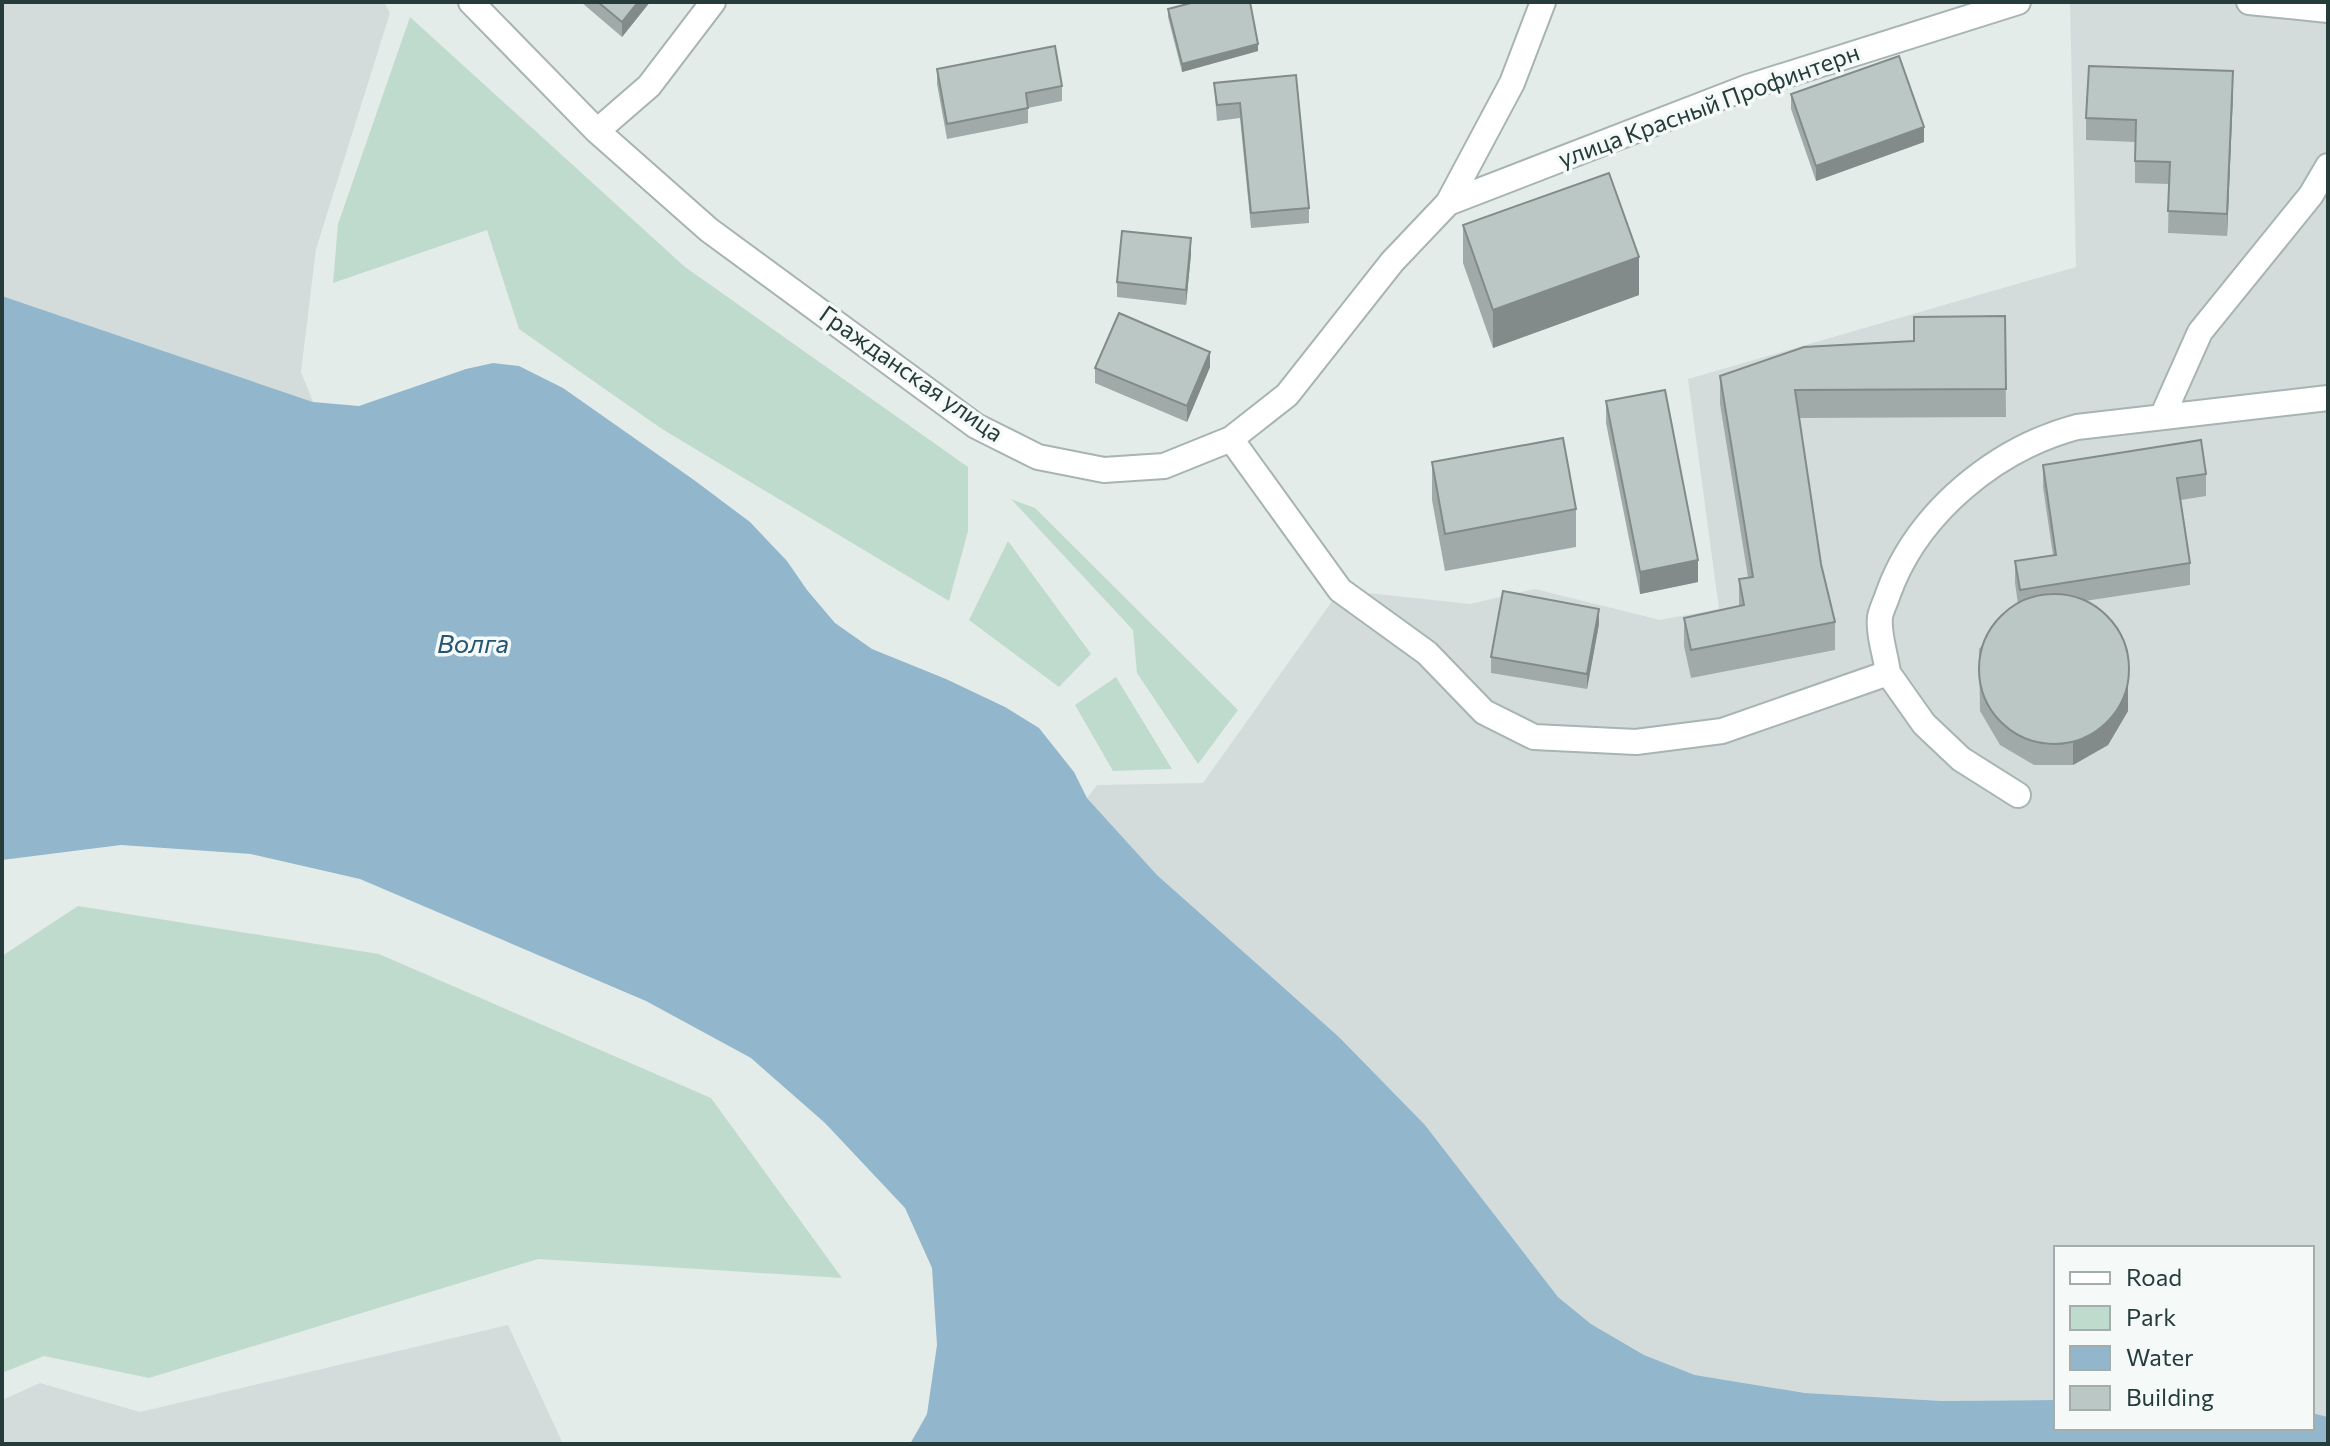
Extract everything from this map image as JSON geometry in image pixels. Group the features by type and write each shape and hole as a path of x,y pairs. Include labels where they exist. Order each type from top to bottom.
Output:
{"street":[{"name":"Гражданская улица","path":"471,2 597,131 709,230 976,426 1038,457 1104,470 1164,466 1231,439 1287,395 1392,262 1448,203"},
{"path":"597,131 649,86 713,2"},
{"path":"1448,203 1512,83 1543,2"},
{"name":"улица Красный Профинтерн","path":"1448,203 1748,87 2018,2"},
{"path":"2249,2 2328,10"},
{"path":"2162,417 2200,332 2311,195 2328,166"},
{"path":"2018,795 1961,759 1924,724 1888,673 1880,618 1894,578 1916,540 1941,508 1974,480 2016,451 2049,434 2077,427 2328,398"},
{"path":"1231,439 1340,590 1427,653 1484,712 1534,737 1636,742 1722,731 1888,673"}],"shaded area":[{"path":"2,2 384,2 390,13 316,249 301,372 313,402 2,296"},
{"path":"2070,2 2249,2 2328,10 2328,1417 2314,1414 2314,1246 2054,1246 2054,1400 1942,1401 1805,1393 1695,1375 1644,1355 1591,1324 1558,1297 1425,1125 1339,1037 1157,875 1087,798 1097,785 1203,783 1340,590 1470,604 1535,589 1660,620 1719,609 1688,379 2076,267"},
{"path":"508,1325 563,1444 2,1444 2,1400 40,1383 140,1412"}],"green space":[{"path":"410,17 685,267 968,467 968,531 949,601 662,429 519,329 487,230 333,283 338,224"},
{"path":"1011,499 1035,508 1238,710 1198,764 1137,673 1133,630"},
{"path":"1008,541 1091,654 1059,687 969,620"},
{"path":"1116,677 1172,769 1113,771 1075,705"},
{"path":"78,906 379,954 711,1098 842,1278 538,1259 149,1378 44,1356 2,1373 2,956"}],"water":[{"name":"Волга","path":"2,296 313,402 359,406 466,369 493,363 519,366 563,388 750,522 787,561 835,623 872,649 946,679 1005,707 1039,728 1074,772 1087,798 1157,875 1339,1037 1425,1125 1558,1297 1591,1324 1644,1355 1695,1375 1805,1393 1942,1401 2054,1400 2054,1430 2314,1430 2314,1414 2328,1417 2328,1444 910,1444 927,1414 937,1345 932,1268 905,1208 825,1123 751,1058 646,1001 360,879 251,854 121,845 2,860"}],"building":[{"path":"598,2 638,2 622,22"},
{"path":"1195,2 1250,2 1258,44 1182,64 1168,9"},
{"path":"1055,46 1062,86 1026,93 1028,108 947,124 937,69"},
{"path":"1899,56 1924,127 1816,166 1791,94"},
{"path":"2089,66 2233,71 2227,214 2168,211 2170,162 2135,161 2136,120 2086,118"},
{"path":"1296,75 1309,208 1251,213 1240,103 1217,105 1214,83"},
{"path":"1609,173 1639,257 1493,310 1463,225"},
{"path":"1122,231 1191,238 1186,290 1117,282"},
{"path":"1119,313 1210,352 1187,406 1095,368"},
{"path":"2005,316 2006,389 1795,390 1821,564 1835,622 1691,650 1684,618 1744,605 1739,579 1753,577 1720,376 1804,347 1914,341 1914,317"},
{"path":"1665,390 1698,560 1640,572 1606,401"},
{"path":"1563,438 1576,509 1445,534 1432,462"},
{"path":"2201,440 2206,474 2177,478 2190,563 2020,590 2015,561 2056,555 2043,465"},
{"path":"1503,591 1599,609 1587,674 1491,657"},
{"path":"2054,594 2083,600 2107,616 2123,640 2129,669 2123,698 2107,722 2083,738 2054,744 2025,738 2001,722 1985,698 1979,669 1985,640 2001,616 2025,600"}]}
